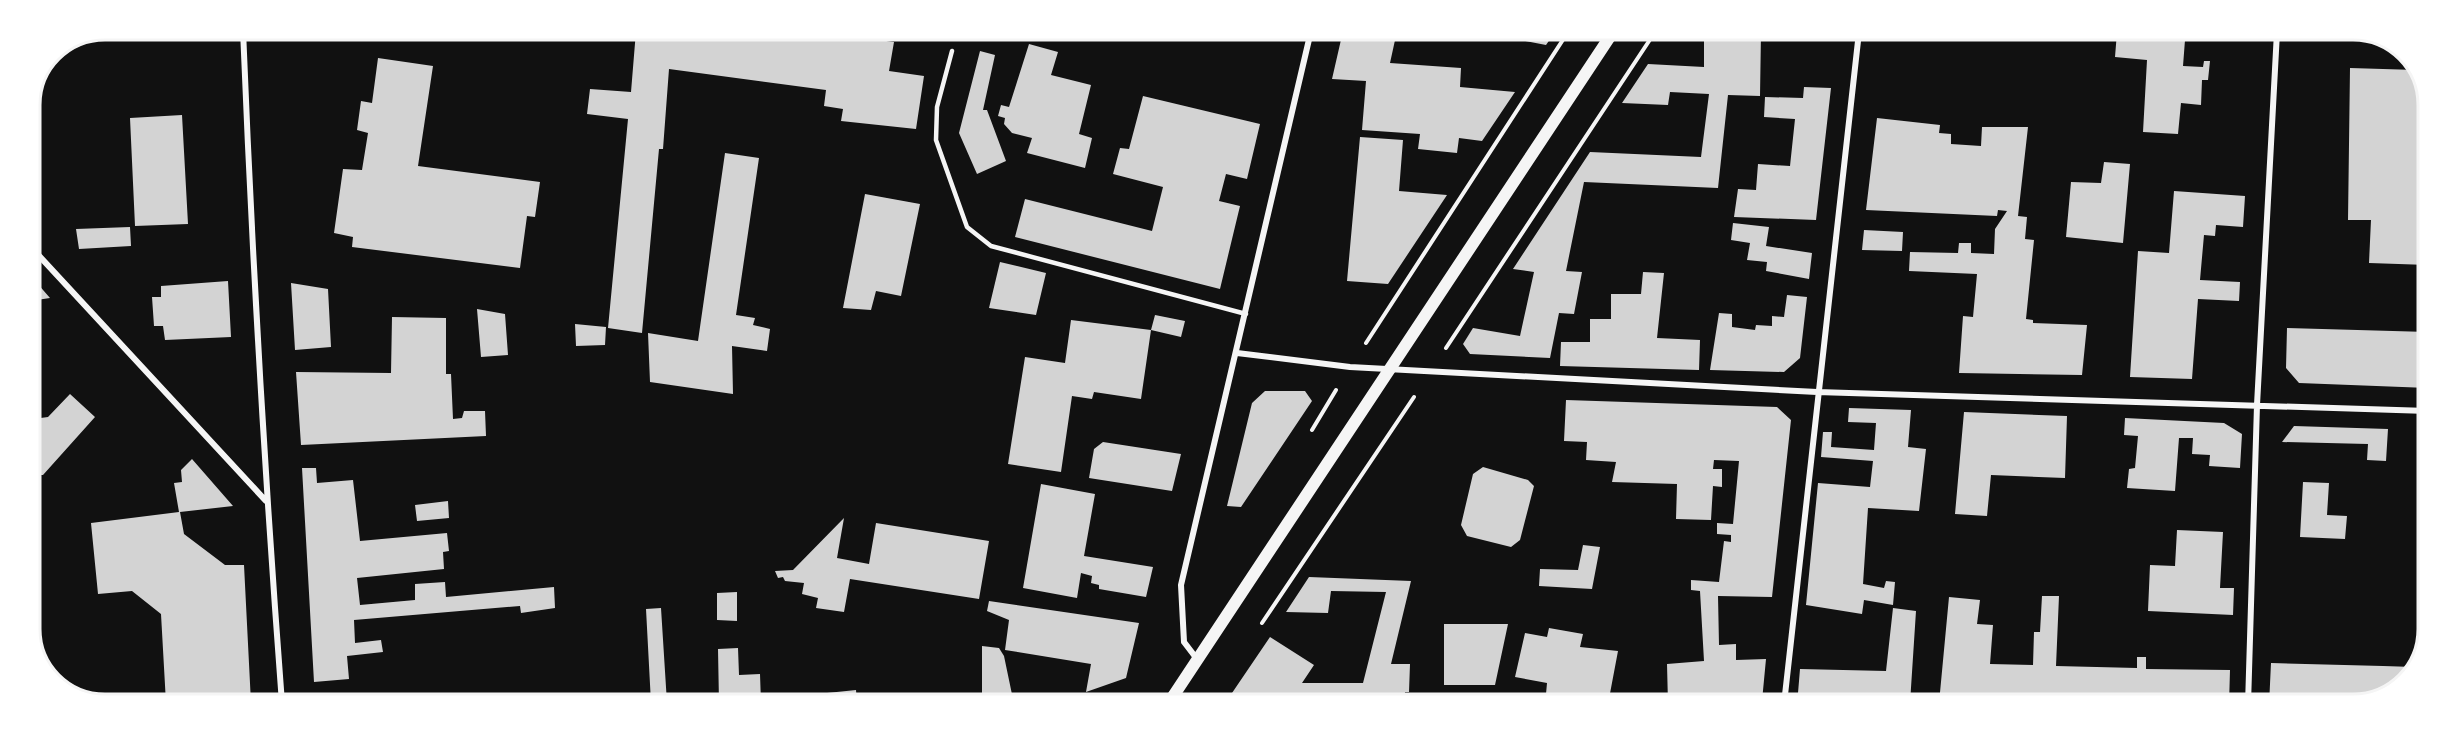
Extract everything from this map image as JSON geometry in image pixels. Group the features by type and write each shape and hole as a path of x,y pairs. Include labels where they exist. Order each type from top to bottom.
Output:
{"main road":[{"path":"1175,694 1608,40"}],"street":[{"path":"243,40 252,252 281,694"},
{"path":"1197,660 1184,642 1181,585 1309,40"},
{"path":"1785,694 1858,40"},
{"path":"2248,694 2257,405 2277,40"},
{"path":"40,257 267,501"},
{"path":"1237,353 1350,367 1817,392 2418,411"}],"lane":[{"path":"952,51 938,107 936,140 967,227 991,246 1246,314"}],"path":[{"path":"1307,438 1350,367 1563,40"},
{"path":"1262,623 1650,40"}],"building":[{"path":"635,40 879,40 894,42 889,71 924,76 916,129 841,121 843,109 824,106 826,90 669,69 663,149 659,149 642,333 608,328 628,119 587,114 590,89 631,92"},
{"path":"1341,40 1395,40 1390,63 1461,68 1460,87 1515,92 1482,141 1459,138 1457,153 1418,149 1420,134 1362,130 1366,81 1332,79"},
{"path":"1520,40 1549,40 1546,45"},
{"path":"1704,40 1761,40 1760,96 1728,95 1718,188 1584,182 1566,271 1582,272 1574,314 1559,313 1550,358 1470,354 1463,344 1473,328 1520,336 1534,272 1513,269 1590,152 1701,157 1709,94 1670,92 1668,105 1622,103 1648,64 1704,67"},
{"path":"2116,40 2185,40 2183,66 2203,67 2204,61 2210,61 2208,80 2202,80 2201,105 2181,103 2178,134 2143,132 2147,60 2115,57"},
{"path":"2185,40 2252,40 2252,41"},
{"path":"1029,44 1058,52 1051,75 1091,85 1079,134 1092,138 1085,168 1027,153 1032,138 1012,133 1004,124 1005,118 998,116 1001,105 1009,107"},
{"path":"980,51 995,55 983,110 987,110 1006,161 977,174 959,133"},
{"path":"378,58 433,66 418,166 540,182 535,217 527,216 520,268 352,247 353,237 334,233 343,169 362,170 368,133 357,130 361,101 372,103"},
{"path":"2350,68 2408,70 2415,85 2418,102 2418,265 2369,263 2371,220 2348,220"},
{"path":"1804,87 1831,88 1816,220 1734,217 1738,189 1756,190 1758,164 1790,166 1795,119 1764,117 1765,97 1803,98"},
{"path":"1143,96 1260,124 1247,179 1226,174 1219,201 1240,206 1220,289 1015,237 1025,199 1152,231 1163,187 1113,174 1120,148 1129,149"},
{"path":"182,115 188,224 135,226 130,118"},
{"path":"1877,118 1940,125 1939,133 1951,134 1951,144 1981,146 1982,127 2028,127 2018,216 2027,217 2025,239 2034,240 2026,319 2033,320 2033,323 2087,325 2082,375 1959,373 1963,316 1973,317 1977,274 1909,271 1910,252 1958,253 1959,243 1971,243 1971,253 1994,254 1995,229 2007,211 1998,210 1997,216 1866,210"},
{"path":"1360,137 1403,140 1399,191 1447,195 1388,284 1347,281"},
{"path":"725,153 759,158 736,315 755,318 753,325 770,329 767,351 732,346 733,394 650,382 648,333 698,341"},
{"path":"2104,162 2130,164 2123,243 2066,237 2071,182 2101,183"},
{"path":"2174,191 2245,196 2243,227 2216,225 2215,236 2204,235 2200,280 2240,282 2239,301 2198,299 2192,379 2130,377 2138,251 2169,253"},
{"path":"865,194 920,204 901,296 876,291 871,310 843,308"},
{"path":"1733,223 1769,227 1766,246 1812,253 1809,279 1766,271 1767,262 1747,260 1750,243 1731,240"},
{"path":"130,227 131,246 79,249 76,229"},
{"path":"1864,230 1903,232 1902,251 1862,250"},
{"path":"1000,262 1046,273 1036,315 989,308"},
{"path":"1643,272 1664,273 1657,338 1700,340 1699,370 1560,366 1561,342 1590,342 1590,319 1611,319 1611,294 1641,294"},
{"path":"228,281 231,337 165,340 163,326 154,326 152,297 161,297 161,286"},
{"path":"291,283 328,289 331,347 295,350"},
{"path":"40,287 50,298 40,299"},
{"path":"1787,295 1807,297 1800,358 1784,372 1710,370 1719,313 1732,314 1732,327 1755,330 1756,325 1772,326 1772,316 1784,317"},
{"path":"477,309 505,314 508,355 481,357"},
{"path":"1155,315 1185,321 1181,337 1151,330"},
{"path":"392,317 446,318 446,374 451,374 453,419 462,418 464,411 485,411 486,436 301,445 296,372 391,373"},
{"path":"1071,320 1151,330 1141,399 1094,392 1092,399 1072,396 1061,472 1008,464 1025,357 1065,363"},
{"path":"575,324 606,327 605,345 576,346"},
{"path":"2287,328 2418,332 2418,388 2299,383 2286,368"},
{"path":"1265,391 1305,391 1312,401 1241,507 1227,506 1252,403"},
{"path":"70,394 95,417 41,475 41,418 48,417"},
{"path":"1566,400 1777,407 1791,420 1772,597 1718,596 1719,645 1736,644 1736,660 1766,659 1763,694 1668,694 1667,664 1704,661 1700,591 1691,590 1691,580 1719,582 1724,541 1731,542 1731,535 1717,534 1717,523 1733,524 1739,461 1714,460 1713,469 1722,469 1722,487 1713,486 1711,520 1676,519 1677,484 1612,482 1616,462 1586,460 1587,442 1564,441"},
{"path":"1849,408 1911,410 1908,447 1926,449 1919,511 1868,508 1863,584 1884,588 1886,581 1895,582 1893,605 1864,600 1862,614 1806,605 1818,483 1870,487 1873,461 1821,457 1823,432 1832,432 1831,447 1874,450 1876,423 1848,422"},
{"path":"1964,412 2067,416 2065,478 1991,475 1987,516 1955,514"},
{"path":"2125,418 2224,423 2242,434 2240,468 2209,466 2210,455 2192,454 2193,438 2179,438 2175,491 2127,488 2129,469 2135,468 2138,436 2124,435"},
{"path":"2294,426 2388,429 2386,461 2367,460 2368,444 2282,442"},
{"path":"1103,442 1181,454 1172,491 1089,478 1094,449"},
{"path":"192,459 233,506 180,512 184,534 225,565 244,565 251,694 165,694 161,614 132,591 98,594 91,523 179,512 174,483 182,482 181,470"},
{"path":"1483,467 1528,480 1534,486 1520,540 1511,547 1467,536 1461,525 1473,474"},
{"path":"302,468 316,468 317,483 353,480 360,541 447,533 449,551 443,552 444,569 357,578 360,605 415,600 415,584 445,582 446,597 554,587 555,608 521,613 520,606 354,620 355,643 381,640 383,652 347,656 349,679 314,682"},
{"path":"2303,482 2329,483 2327,515 2347,516 2345,539 2300,537"},
{"path":"1041,484 1095,494 1084,556 1153,567 1146,597 1099,589 1099,585 1091,583 1092,576 1081,573 1077,598 1023,588"},
{"path":"448,501 449,518 417,521 415,505"},
{"path":"844,518 837,558 869,564 876,523 989,541 979,599 850,579 844,612 816,608 818,598 802,594 804,583 785,581 783,577 778,578 775,571 793,570"},
{"path":"2177,530 2223,532 2220,588 2234,588 2233,615 2148,611 2150,565 2175,566"},
{"path":"1583,545 1600,547 1592,589 1539,586 1540,569 1578,570"},
{"path":"1309,577 1411,581 1391,664 1410,664 1409,692 1405,694 1233,694 1270,637 1314,665 1302,683 1363,683 1386,592 1331,591 1328,613 1286,612"},
{"path":"737,592 737,621 717,620 717,593"},
{"path":"2042,596 2059,596 2056,666 2137,668 2137,657 2146,657 2146,669 2230,670 2229,694 1940,694 1949,597 1980,600 1977,624 1993,625 1990,664 2033,665 2034,632 2040,632"},
{"path":"989,601 1139,623 1126,678 1086,692 1091,664 1005,650 1009,620 987,611"},
{"path":"661,608 666,694 651,694 646,609"},
{"path":"1893,608 1916,611 1911,694 1798,693 1800,669 1886,671"},
{"path":"1444,624 1508,624 1495,685 1444,685"},
{"path":"1549,628 1583,634 1580,647 1618,651 1610,694 1546,694 1547,683 1515,677 1525,633 1547,637"},
{"path":"982,646 999,648 1004,656 1012,694 982,694"},
{"path":"738,648 739,675 760,674 761,694 719,694 718,649"},
{"path":"2271,663 2406,667 2393,681 2382,688 2366,693 2270,694"},
{"path":"856,690 856,694 817,694"}]}
